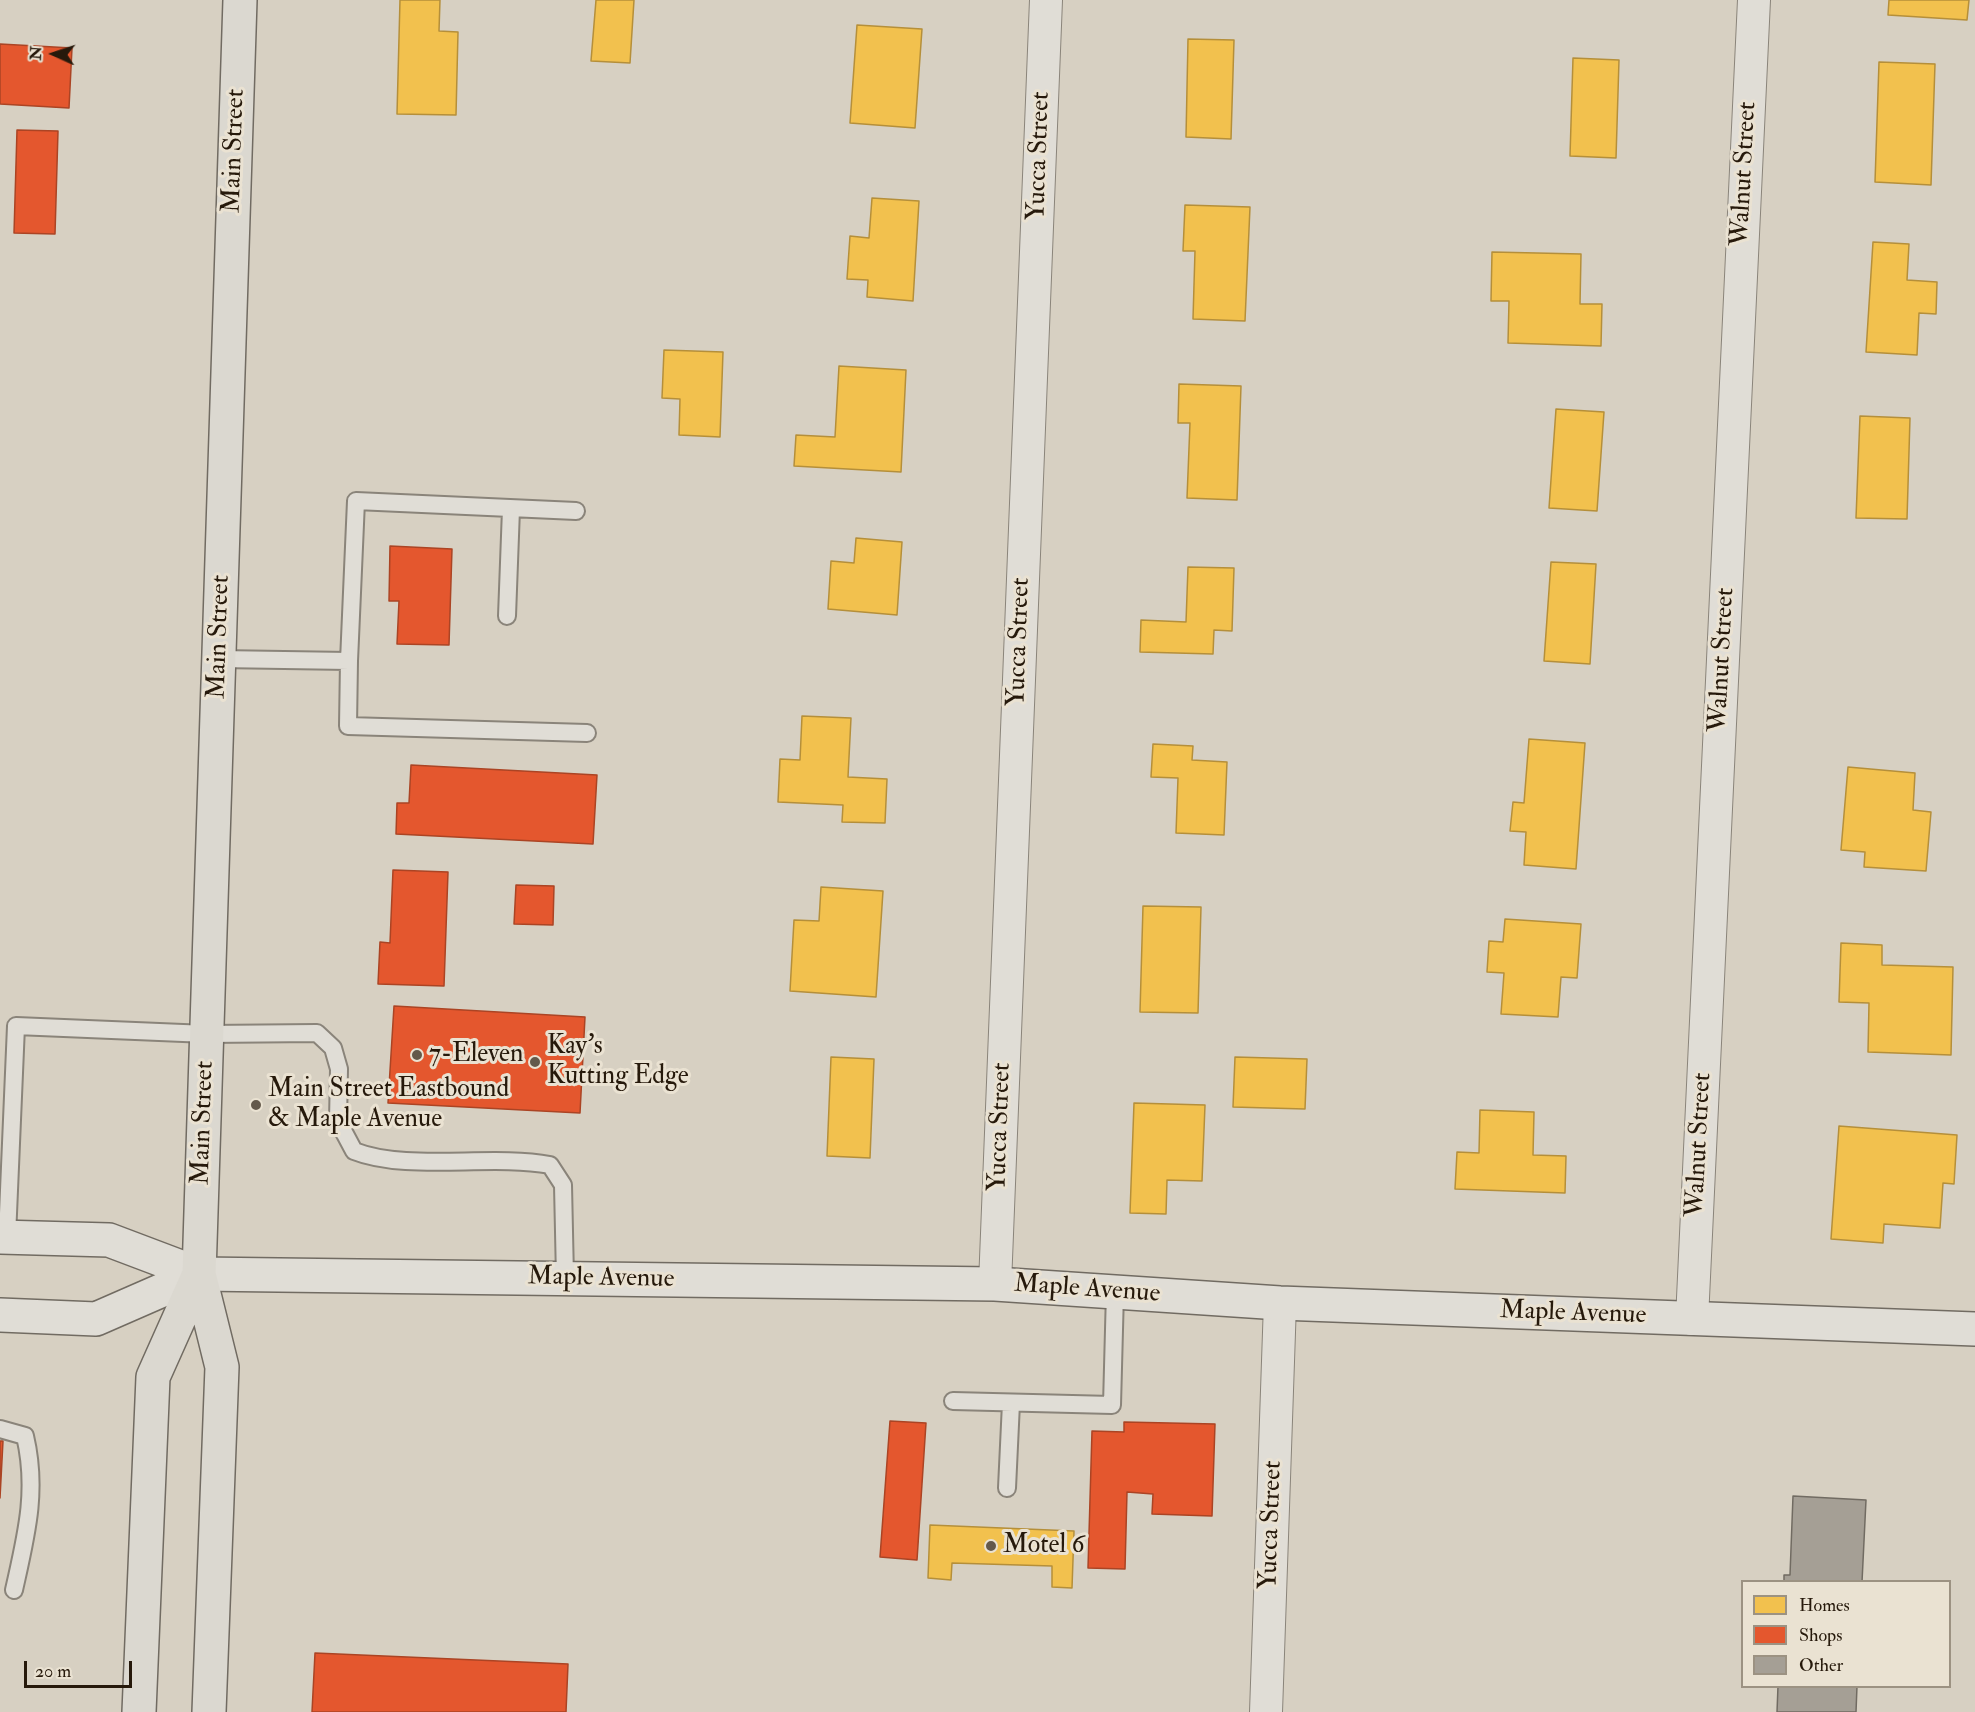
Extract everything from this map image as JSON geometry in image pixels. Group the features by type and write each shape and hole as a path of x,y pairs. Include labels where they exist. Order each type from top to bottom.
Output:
{"main road":[{"name":"Main Street","path":"209,1712 222,1367 199,1274 240,0"},
{"name":"Main Street","path":"139,1712 153,1377 199,1274"}],"street":[{"name":"Yucca Street","path":"994,1284 1046,0"},
{"name":"Walnut Street","path":"1692,1319 1754,0"},
{"name":"Maple Avenue","path":"4,1237 109,1240 199,1274 994,1284 1280,1303 1975,1329"},
{"name":"Maple Avenue","path":"0,1315 96,1319 199,1274"},
{"name":"Yucca Street","path":"1266,1712 1280,1303"}],"lane":[{"path":"576,511 356,501 348,726 587,733"},
{"path":"507,616 511,509"},
{"path":"219,659 349,661"},
{"path":"4,1237 5,1179 16,1026 207,1034 316,1033 333,1048 339,1069 338,1121 354,1151 371,1158 527,1161 550,1165 563,1185 565,1278"},
{"path":"953,1401 1113,1406 1115,1292"},
{"path":"1007,1488 1011,1403"},
{"path":"0,1429 25,1436 32,1466 31,1502 14,1590"}],"building: Homes":[{"path":"400,0 440,0 439,31 458,32 456,115 397,114"},
{"path":"596,0 634,0 630,63 591,61"},
{"path":"1889,0 1969,0 1967,20 1888,15"},
{"path":"857,25 922,29 915,128 850,123"},
{"path":"1188,39 1234,40 1231,139 1186,137"},
{"path":"1573,58 1619,60 1616,158 1570,156"},
{"path":"1879,62 1935,64 1931,185 1875,182"},
{"path":"872,198 919,201 913,301 867,297 868,280 847,279 850,236 869,238"},
{"path":"1185,205 1250,207 1245,321 1193,319 1195,251 1183,251"},
{"path":"1873,242 1909,244 1907,280 1937,282 1936,314 1919,313 1917,355 1866,352"},
{"path":"1492,252 1581,254 1580,304 1602,304 1601,346 1508,343 1509,301 1491,301"},
{"path":"664,350 723,352 720,437 679,435 680,399 662,398"},
{"path":"839,366 906,370 901,472 794,466 796,435 835,437"},
{"path":"1179,384 1241,386 1237,500 1187,498 1190,423 1178,423"},
{"path":"1556,409 1604,412 1597,511 1549,508"},
{"path":"1860,416 1910,418 1907,519 1856,518"},
{"path":"856,538 902,542 897,615 828,609 831,561 854,563"},
{"path":"1551,562 1596,564 1590,664 1544,661"},
{"path":"1188,567 1234,568 1232,631 1214,630 1213,654 1140,652 1141,620 1186,622"},
{"path":"802,716 851,718 848,777 887,779 885,823 842,822 843,805 778,802 780,759 800,760"},
{"path":"1529,739 1585,743 1576,869 1524,865 1526,832 1510,831 1513,802 1524,803"},
{"path":"1153,744 1193,746 1192,760 1227,762 1224,835 1176,833 1178,778 1151,777"},
{"path":"1848,767 1915,773 1913,810 1931,812 1926,871 1864,867 1865,852 1841,850"},
{"path":"821,887 883,891 876,997 790,991 794,920 819,921"},
{"path":"1143,906 1201,907 1198,1013 1140,1012"},
{"path":"1505,919 1581,924 1577,978 1561,977 1558,1017 1501,1014 1504,973 1487,972 1489,941 1503,942"},
{"path":"1841,943 1882,945 1882,965 1953,967 1951,1055 1868,1052 1869,1003 1839,1002"},
{"path":"831,1057 874,1059 870,1158 827,1156"},
{"path":"1235,1057 1307,1059 1305,1109 1233,1107"},
{"path":"1134,1103 1205,1105 1202,1181 1167,1180 1166,1214 1130,1213"},
{"path":"1480,1110 1534,1112 1533,1155 1566,1156 1565,1193 1455,1189 1457,1152 1479,1153"},
{"path":"1839,1126 1957,1135 1954,1184 1943,1183 1940,1228 1884,1224 1883,1243 1831,1239"},
{"path":"930,1525 1074,1531 1072,1588 1052,1587 1052,1566 952,1563 951,1580 928,1578"}],"building: Shops":[{"path":"0,44 72,48 69,108 0,104"},
{"path":"17,130 58,131 55,234 14,233"},
{"path":"390,546 452,549 449,645 397,644 399,601 389,601"},
{"path":"411,765 597,775 593,844 396,834 397,803 409,803"},
{"path":"393,870 448,872 444,986 378,984 380,942 390,943"},
{"path":"516,885 554,886 553,925 514,924"},
{"path":"394,1006 585,1017 580,1113 388,1103"},
{"path":"890,1421 926,1423 917,1560 880,1557"},
{"path":"1124,1422 1215,1424 1212,1516 1152,1514 1153,1494 1127,1492 1125,1569 1088,1568 1092,1431 1124,1432"},
{"path":"0,1441 3,1441 0,1498"},
{"path":"315,1653 568,1664 566,1712 312,1712"}],"building: Other":[{"path":"1793,1496 1866,1500 1862,1580 1784,1580 1784,1575 1790,1575"},
{"path":"1778,1688 1857,1688 1856,1712 1777,1712"}],"place":[{"name":"7-Eleven","path":"417,1055"},
{"name":"Kay's Kutting Edge","path":"535,1062"},
{"name":"Main Street Eastbound & Maple Avenue","path":"256,1105"},
{"name":"Motel 6","path":"991,1546"}]}
